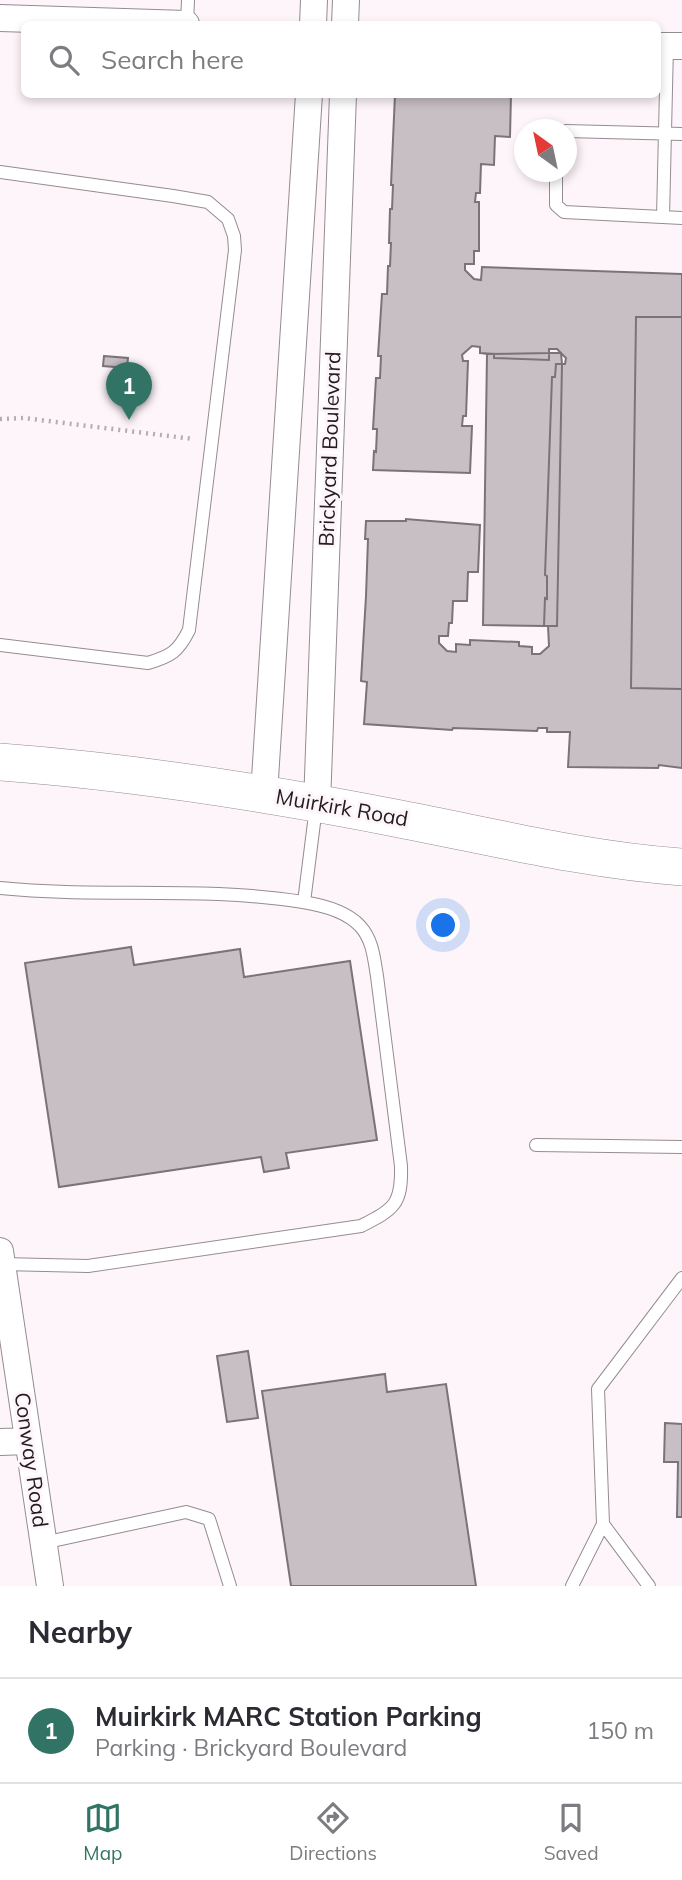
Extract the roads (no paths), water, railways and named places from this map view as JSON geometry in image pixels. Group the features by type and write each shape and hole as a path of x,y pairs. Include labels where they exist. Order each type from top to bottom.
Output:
{"main road":[{"name":"Muirkirk Road","path":"0,762 60,767 264,794 553,851 682,867"}],"street":[{"path":"1,0 0,18 94,21"},
{"path":"313,21 314,0"},
{"path":"345,21 346,0"},
{"name":"Brickyard Boulevard","path":"264,794 309,98"},
{"name":"Brickyard Boulevard","path":"317,804 343,98"},
{"name":"Conway Road","path":"1,1258 50,1586"},
{"path":"0,1442 29,1441"}],"lane":[{"path":"187,21 188,0"},
{"path":"663,217 669,46"},
{"path":"577,131 682,134"},
{"path":"0,172 208,202 228,219 234,236 235,250 189,630 180,648 166,658 148,663 0,645"},
{"path":"556,182 556,205 564,212 682,218"},
{"path":"304,902 317,804"},
{"path":"0,888 34,892 219,895 304,902 342,913 360,926 373,951 402,1190 390,1211 361,1226 88,1266 1,1258"},
{"path":"536,1145 682,1147"},
{"path":"572,1586 603,1524 598,1389 682,1278"},
{"path":"43,1543 186,1512 209,1519 230,1586"},
{"path":"603,1524 649,1586"}],"place":[{"name":"Muirkirk MARC Station Parking","path":"129,420"}]}
